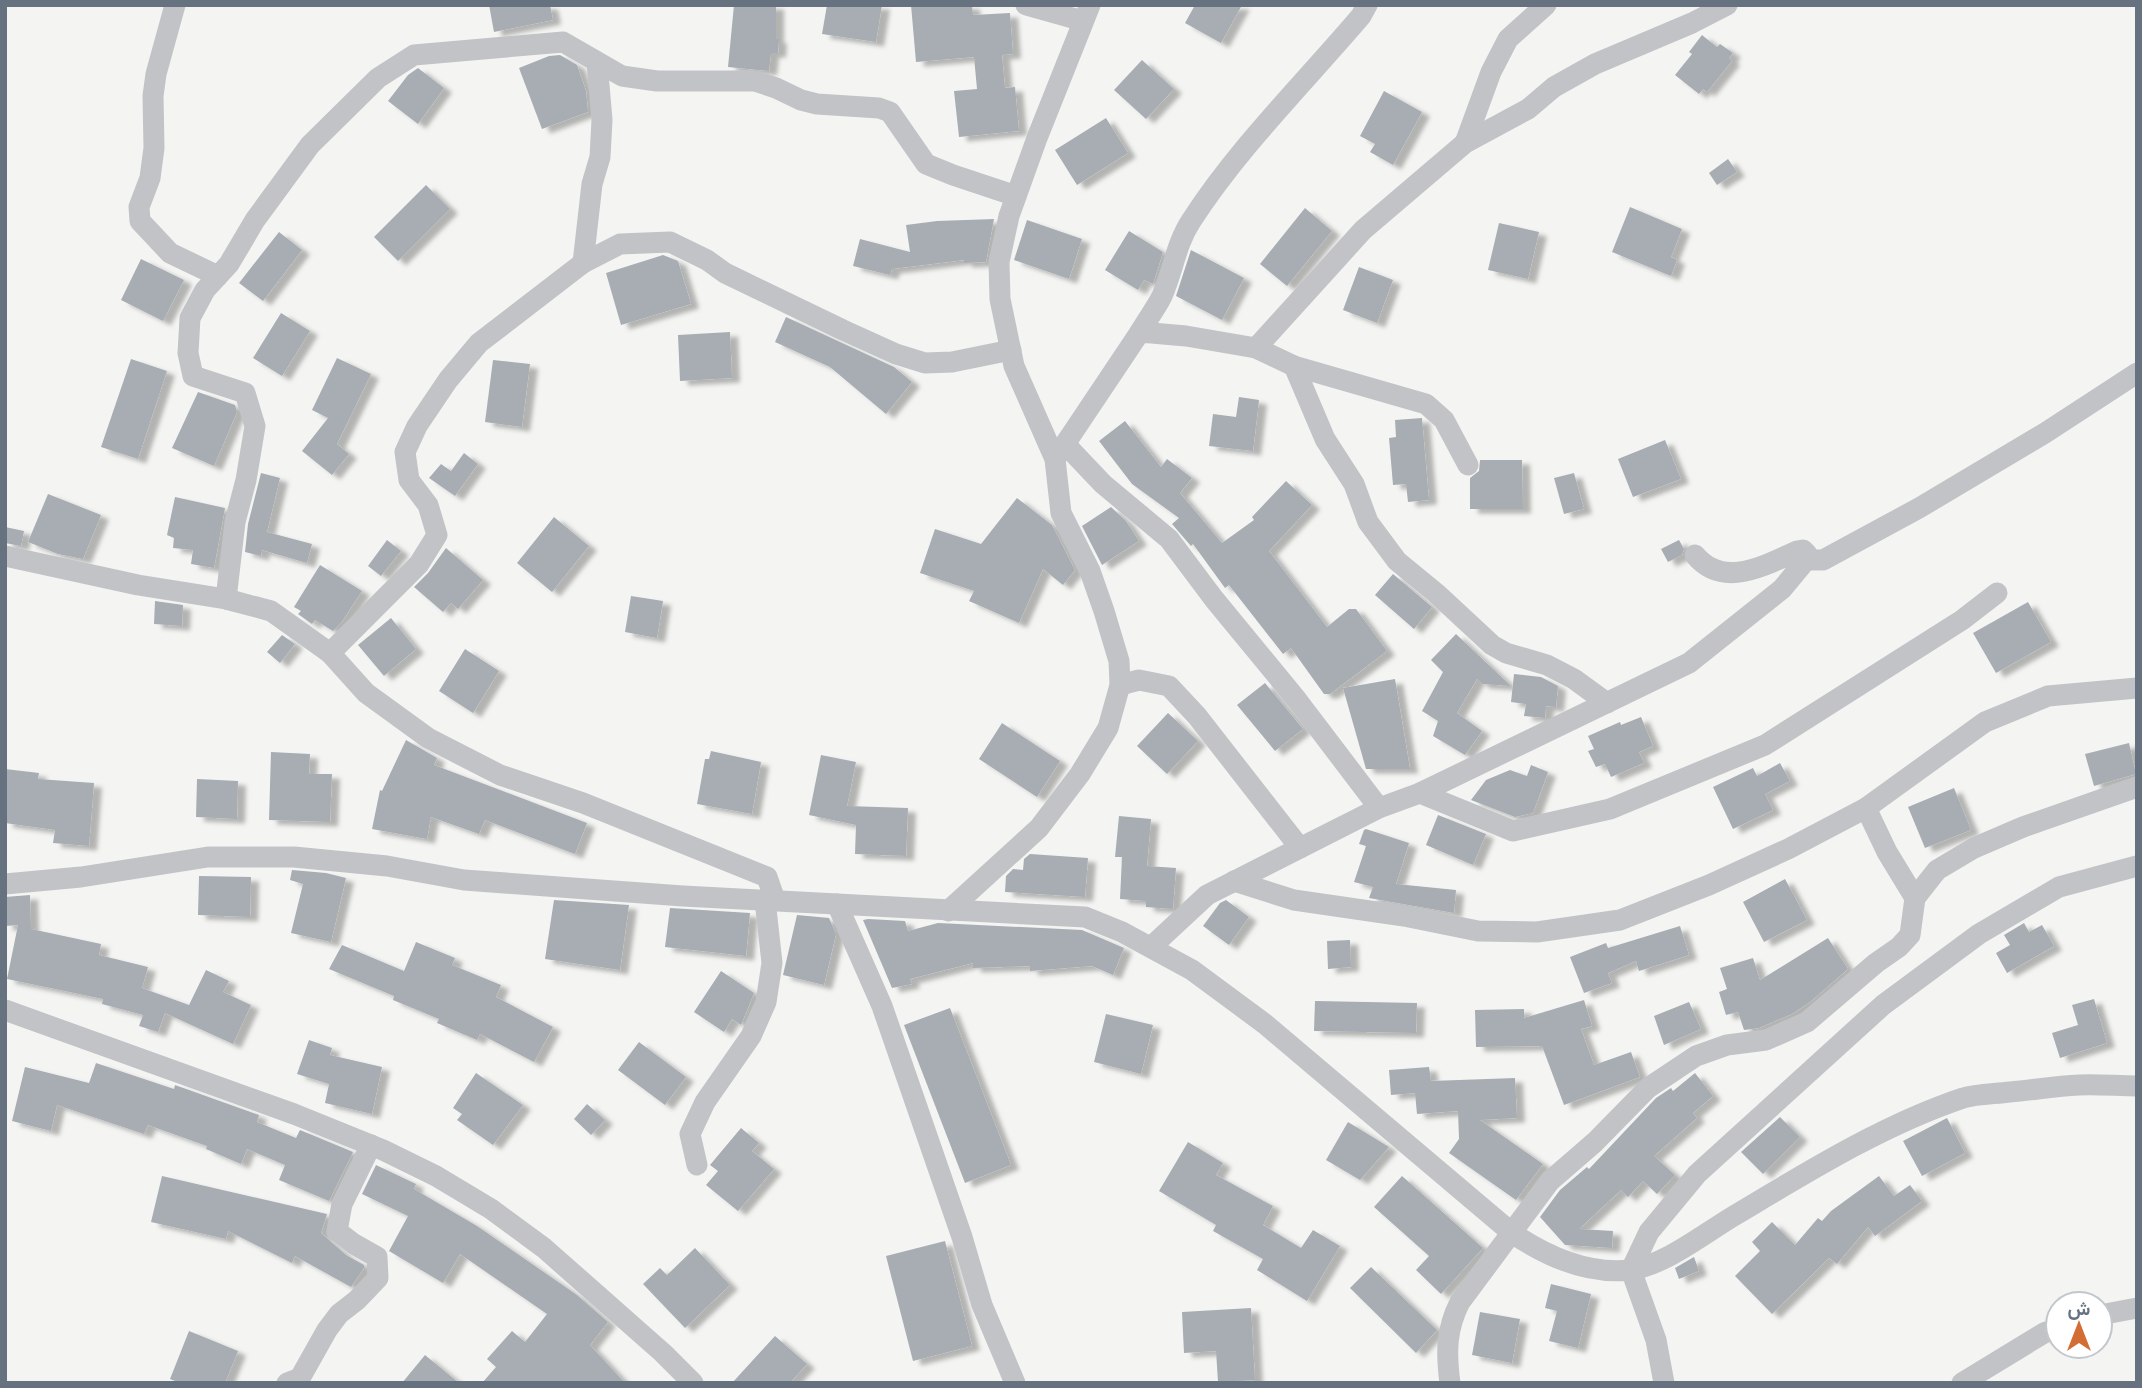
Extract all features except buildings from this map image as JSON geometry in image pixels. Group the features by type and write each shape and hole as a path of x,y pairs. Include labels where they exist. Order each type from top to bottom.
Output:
{"street":[{"path":"175,5 156,74 153,96 154,148 150,178 139,207 140,221 170,253 218,276"},
{"path":"1026,5 1086,13 1009,216 999,262 1000,299 1014,366 1060,452 1169,539 1214,599 1297,699 1379,808"},
{"path":"948,911 1039,828 1080,774 1108,729 1120,685 1118,661 1090,571 1061,513 1060,452 1161,297 1181,240 1191,221 1231,167 1354,24 1367,5"},
{"path":"1465,143 1491,72 1508,39 1546,5"},
{"path":"1256,348 1363,230 1465,143 1528,108 1554,87 1595,64 1692,23 1727,5"},
{"path":"226,599 235,522 246,480 255,426 244,393 193,376 188,353 190,318 205,290 229,264 255,220 310,145 377,78 414,55 563,42 622,76 657,80 755,82 817,104 879,108 890,112 926,164 1016,196"},
{"path":"583,263 592,184 600,157 602,120 597,62"},
{"path":"330,653 419,564 437,535 428,505 409,480 405,452 417,426 448,380 479,343 583,263 620,244 670,242 707,260 725,273 895,354 925,363 953,362 1011,350"},
{"path":"1140,332 1186,336 1256,348 1294,366 1426,404 1444,420 1468,465"},
{"path":"1294,366 1325,439 1354,484 1368,522 1397,561 1492,645 1574,679 1607,703"},
{"path":"1805,560 1823,560 1919,508 2045,433 2137,373"},
{"path":"1151,947 1208,895 1234,881 1379,808 1420,793 1689,663 1782,589 1807,554 1803,550 1797,551 1753,569 1732,573 1714,571 1695,555"},
{"path":"5,556 138,585 226,599 271,611 330,653 366,693 428,738 500,775 583,803 767,877 772,963 766,1002 751,1036 705,1102 690,1135 697,1165"},
{"path":"1420,793 1513,831 1610,808 1765,745 1962,620 1997,593"},
{"path":"1120,685 1139,680 1169,686 1197,716 1300,848"},
{"path":"1234,881 1294,900 1404,916 1478,932 1537,932 1620,920 1777,855 1866,808 1985,722 2048,696 2137,688"},
{"path":"1450,1383 1448,1353 1451,1320 1466,1294 1550,1181 1657,1082 1696,1056 1727,1045 1766,1040 1807,1022 1910,935 1915,898 1937,870 1974,848 2023,827 2137,787"},
{"path":"1866,808 1887,852 1915,898"},
{"path":"5,884 81,877 208,856 294,856 387,866 464,880 948,911 1085,917 1122,932 1192,970 1265,1024 1512,1233 1537,1250 1566,1262 1599,1269 1631,1270 1651,1264 1688,1245 1823,1163 1897,1125 1965,1097 2079,1085 2137,1086"},
{"path":"1664,1383 1658,1348 1631,1270 1649,1232 1697,1174 1883,1005 1979,934 2059,887 2137,866"},
{"path":"837,904 882,1006 962,1237 982,1305 1015,1383"},
{"path":"5,1010 294,1114 371,1145 462,1191 544,1248 693,1383"},
{"path":"287,1383 300,1378 339,1314 378,1278 377,1257 337,1231 342,1204 371,1145"},
{"path":"2114,1312 2137,1308"},
{"path":"1962,1383 2044,1333"}]}
